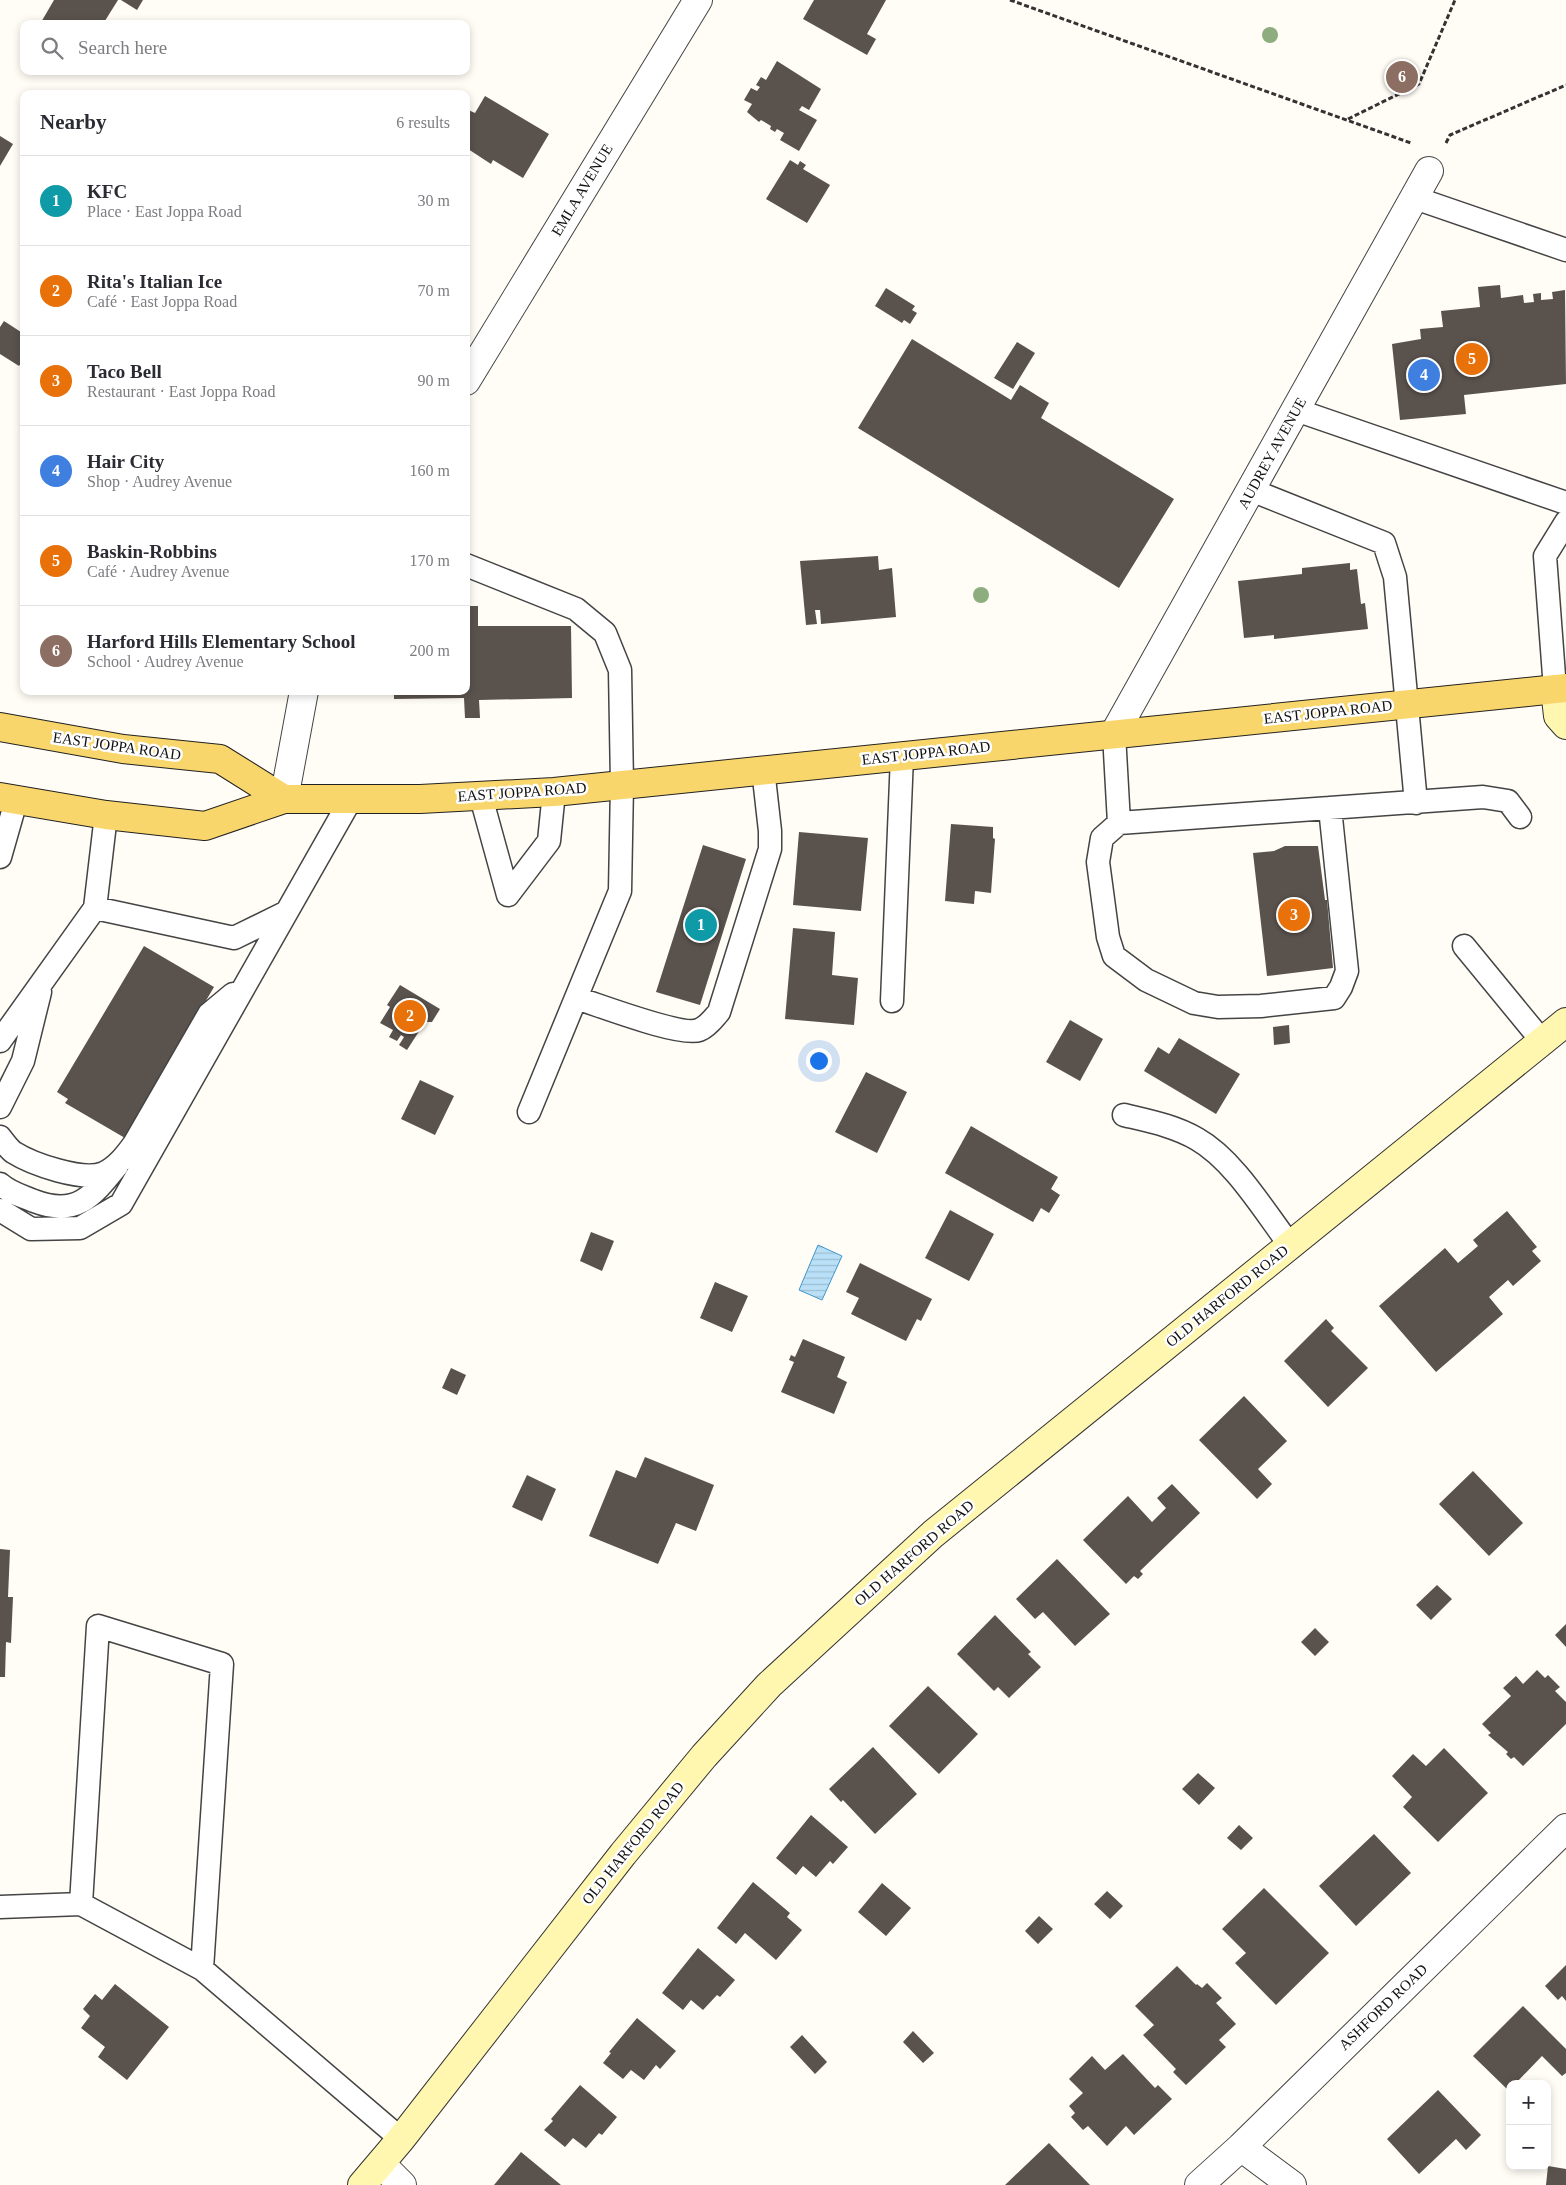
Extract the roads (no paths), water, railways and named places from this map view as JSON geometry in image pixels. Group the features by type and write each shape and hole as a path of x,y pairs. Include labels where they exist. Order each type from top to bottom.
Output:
{"main road":[{"name":"EAST JOPPA ROAD","path":"8,799 106,816 205,826 284,799 481,797 554,792 763,769 1560,689"},
{"name":"EAST JOPPA ROAD","path":"0,727 123,749 220,760 284,799"}],"street":[{"name":"EMLA AVENUE","path":"470,374 698,0"},
{"name":"AUDREY AVENUE","path":"1114,734 1435,162"},
{"path":"1560,689 1558,716 1566,725"},
{"path":"284,799 303,695"},
{"name":"OLD HARFORD ROAD","path":"362,2185 401,2139 622,1854 704,1756 769,1685 933,1534 1566,1022"},
{"name":"ASHFORD ROAD","path":"1199,2185 1241,2147 1566,1828"},
{"path":"1241,2147 1292,2185"},
{"path":"381,2164 402,2185"}],"lane":[{"path":"1415,198 1566,250"},
{"path":"1296,410 1566,503"},
{"path":"1251,490 1384,543 1395,577 1416,803"},
{"path":"1560,689 1545,556 1566,522"},
{"path":"470,568 576,609 604,633 620,670 622,784 620,891 529,1112"},
{"path":"1114,734 1119,823"},
{"path":"892,1002 902,756"},
{"path":"576,998 680,1030 698,1030 719,1012 770,849 770,831 763,769"},
{"path":"481,797 508,895 549,841 554,792"},
{"path":"1330,808 1347,971 1341,987 1334,998 1261,1006 1218,1007 1194,1003 1146,980 1114,956 1108,937 1098,862 1102,838 1119,823 1483,797 1508,801 1520,817"},
{"path":"0,857 8,799"},
{"path":"0,1210 31,1229 80,1228 121,1204 351,799"},
{"path":"0,1041 95,908 106,816"},
{"path":"95,908 234,938 285,913"},
{"path":"1464,946 1542,1041"},
{"path":"0,1107 23,1061 43,982"},
{"path":"0,1184 17,1195 47,1206 65,1208 84,1201 99,1189 134,1144 209,1014 244,986"},
{"path":"1124,1115 1166,1125 1197,1139 1218,1154 1290,1245"},
{"path":"0,1137 11,1151 32,1161 82,1176 104,1173 121,1161"},
{"path":"81,1904 98,1626 222,1664 202,1970"},
{"path":"0,1908 81,1904 202,1970 401,2139"}],"water":[{"path":"818,1245 842,1256 822,1300 799,1290"}],"place":[{"name":"Harford Hills Elementary School","path":"1402,77"},
{"name":"Baskin-Robbins","path":"1472,359"},
{"name":"Hair City","path":"1424,375"},
{"name":"Taco Bell","path":"1294,915"},
{"name":"KFC","path":"701,925"},
{"name":"Rita's Italian Ice","path":"410,1016"}]}
